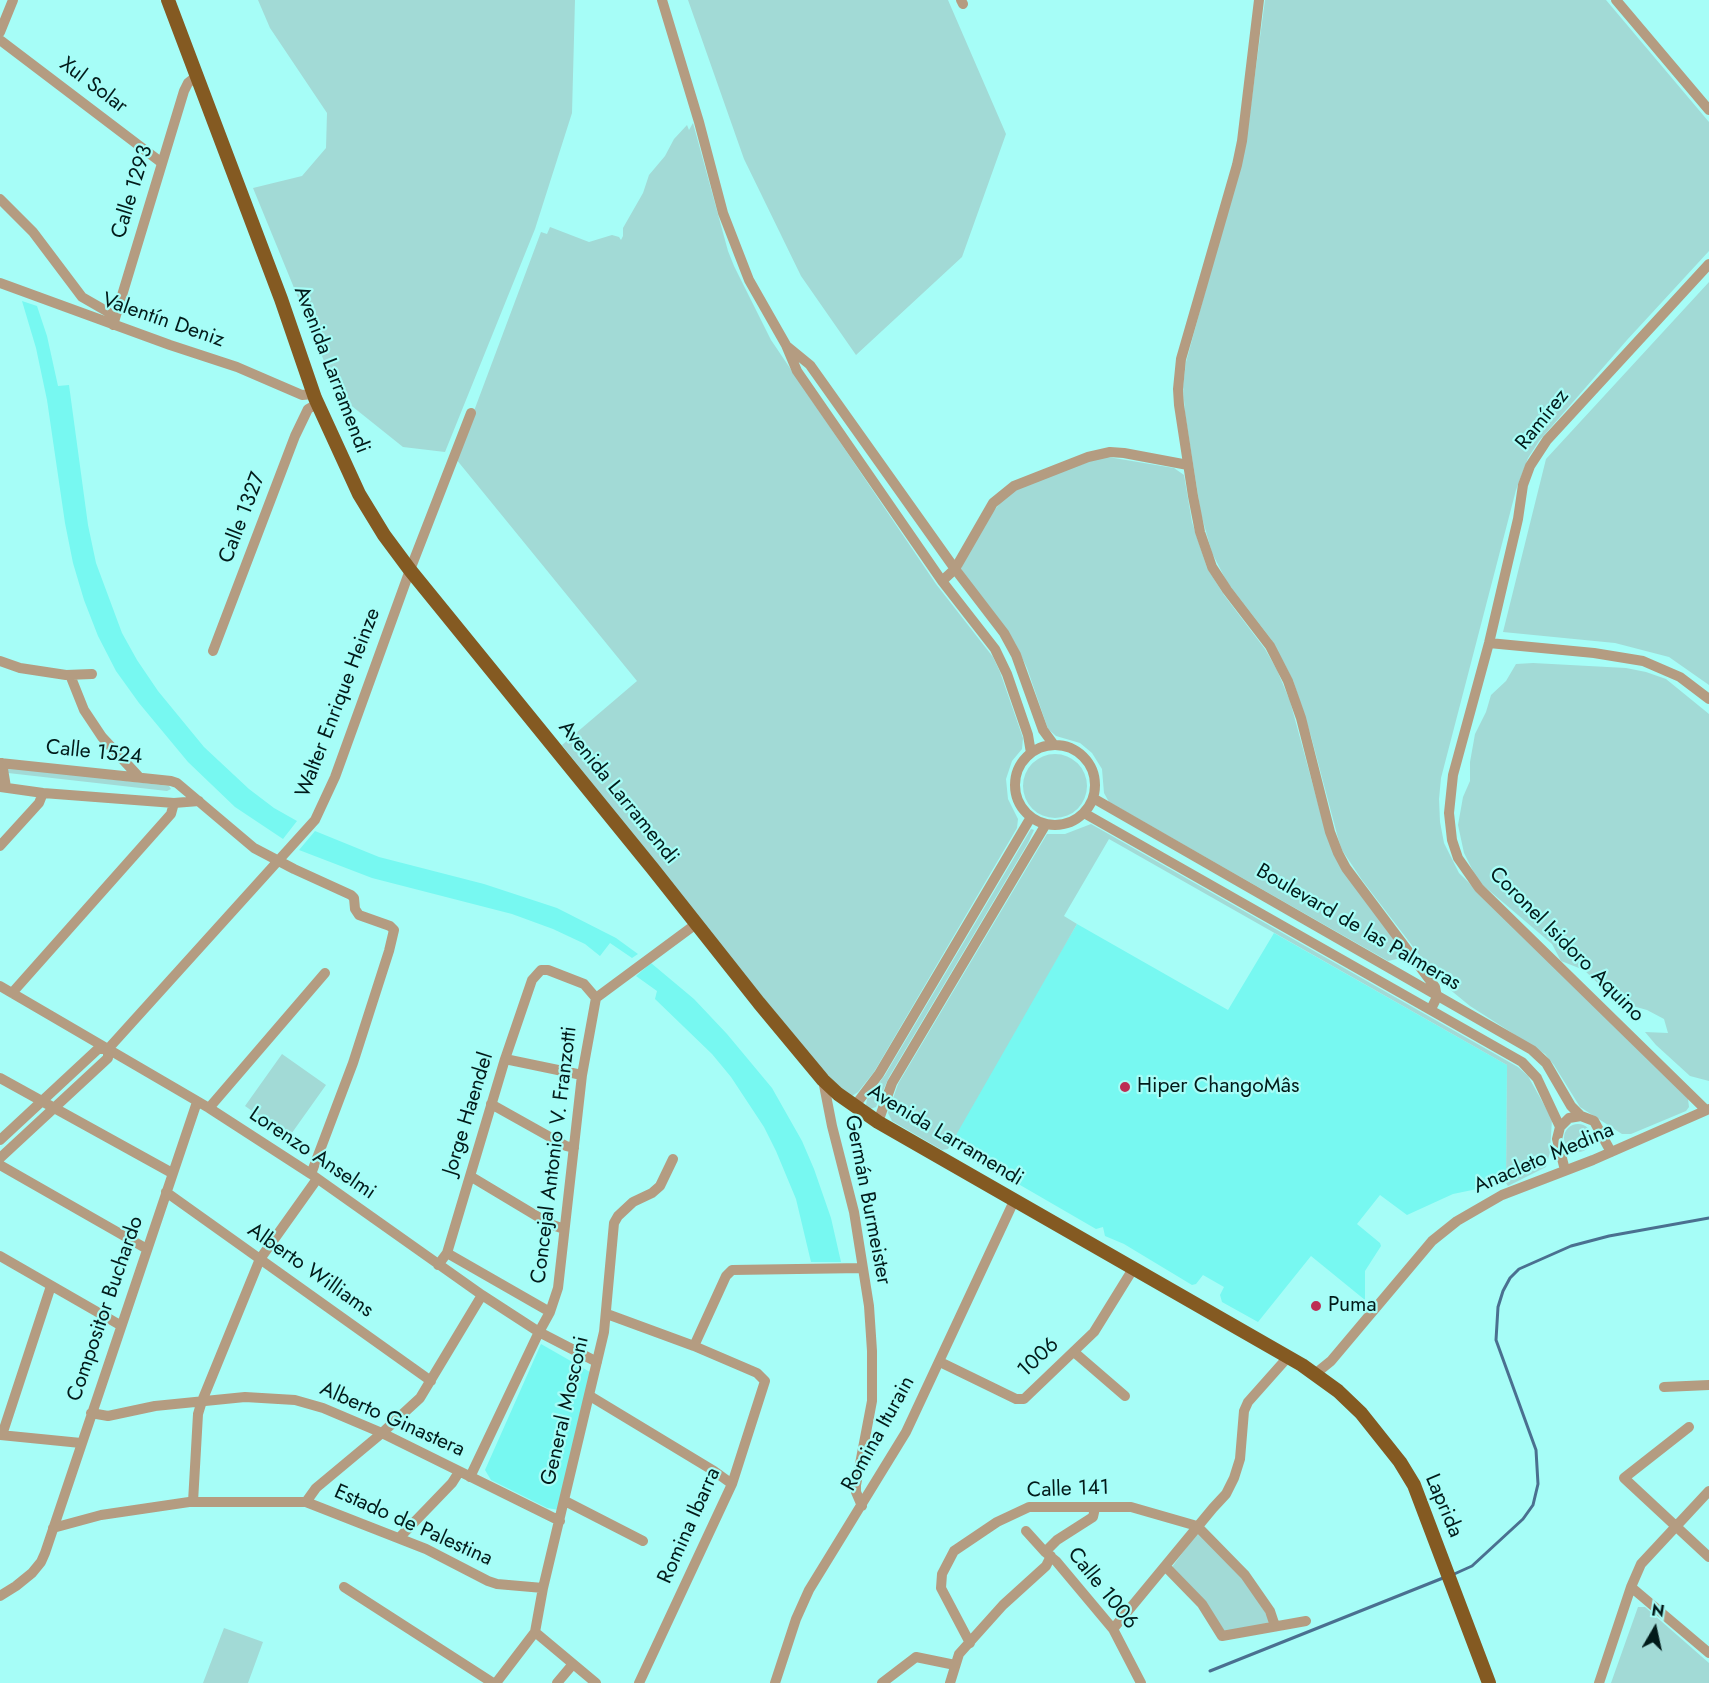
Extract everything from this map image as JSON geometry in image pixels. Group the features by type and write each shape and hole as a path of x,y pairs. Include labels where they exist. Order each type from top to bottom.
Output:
{"main road":[{"name":"Avenida Larramendi","path":"168,0 281,299 315,399 359,494 384,535 410,570 823,1080 854,1107 878,1122 1315,1374"},
{"name":"Laprida","path":"1315,1374 1338,1391 1361,1413 1400,1462 1420,1499 1489,1683"}],"street":[{"path":"0,32 13,0"},
{"path":"662,0 730,236 748,280 786,345 797,371 942,581 990,642 1001,661 1028,735 1031,753"},
{"path":"1259,0 1237,165 1181,359 1179,405 1196,517 1208,558 1218,579 1270,646 1288,681 1330,832 1338,853 1346,868 1435,987 1437,997 1431,1009"},
{"path":"1616,0 1709,110"},
{"name":"Xul Solar","path":"0,40 162,163"},
{"name":"Calle 1293","path":"114,320 184,91 188,83 198,75"},
{"path":"0,199 33,232 82,297 114,320"},
{"name":"Ramírez","path":"1489,643 1518,519 1523,485 1534,458 1546,440 1709,264"},
{"name":"Valentín Deniz","path":"0,283 114,320 315,399"},
{"path":"786,345 810,364 1011,644 1043,730 1054,745"},
{"name":"Calle 1327","path":"213,651 295,436 315,399"},
{"name":"Walter Enrique Heinze","path":"108,1049 315,819 334,777 410,570 471,414"},
{"path":"942,581 955,569 998,497 1014,486 1088,457 1110,452 1188,465"},
{"path":"1489,643 1603,654 1643,661 1680,677 1709,699"},
{"name":"Coronel Isidoro Aquino","path":"1489,643 1450,789 1450,824 1458,858 1479,888 1707,1110"},
{"path":"0,661 20,668 70,675 92,674"},
{"path":"70,675 84,710 102,737 139,777"},
{"path":"1054,745 1072,749 1087,762 1095,779 1093,798 1084,813 1065,824 1046,824 1031,817 1018,801 1015,782 1018,769 1031,753 1042,747 1054,745"},
{"path":"1,763 3,787 43,793 174,803 199,801 254,848 351,895 359,915 390,926 394,930 353,1063 314,1176 260,1259 202,1401 198,1414 193,1502"},
{"name":"Calle 1524","path":"1,763 171,781 183,787 199,801"},
{"path":"0,846 39,802 43,793"},
{"name":"Boulevard de las Palmeras","path":"1093,798 1532,1050 1546,1063 1571,1106 1581,1116 1594,1121 1598,1126 1611,1152"},
{"path":"12,993 171,814 174,803"},
{"name":"Boulevard de las Palmeras","path":"1084,813 1431,1009 1527,1066 1537,1078 1560,1127"},
{"path":"854,1107 879,1074 1031,817"},
{"path":"878,1122 892,1083 1046,824"},
{"path":"596,998 696,924"},
{"name":"Jorge Haendel","path":"438,1265 447,1253 505,1059 532,980 541,970 549,970 584,984 596,998"},
{"path":"209,1108 325,973"},
{"name":"Lorenzo Anselmi","path":"0,986 209,1108 314,1176 482,1295 539,1332 597,1362"},
{"name":"Concejal Antonio V. Franzotti","path":"470,1477 550,1312 558,1288 582,1075 596,998"},
{"path":"0,1140 98,1049 108,1049 108,1058 0,1158"},
{"path":"505,1059 582,1075"},
{"path":"0,1078 172,1173"},
{"name":"Germán Burmeister","path":"823,1080 854,1212 871,1329 872,1401 856,1485 862,1506"},
{"name":"Compositor Buchardo","path":"0,1596 16,1586 41,1562 197,1102"},
{"path":"492,1104 566,1146 574,1148"},
{"name":"Anacleto Medina","path":"1315,1374 1331,1360 1432,1241 1444,1230 1502,1195 1611,1152 1707,1110"},
{"path":"1565,1170 1557,1139 1560,1127 1569,1118 1581,1116"},
{"name":"General Mosconi","path":"495,1683 535,1632 543,1588 590,1396 607,1314 614,1223 626,1208 660,1186 673,1159"},
{"path":"0,1165 147,1249"},
{"path":"470,1176 550,1224 564,1229"},
{"name":"Alberto Williams","path":"166,1192 432,1381"},
{"name":"Romina Iturain","path":"775,1683 809,1590 906,1432 1014,1201"},
{"path":"447,1253 550,1312"},
{"path":"0,1256 120,1326"},
{"path":"607,1314 694,1346 726,1276 732,1270 863,1268"},
{"name":"1006","path":"940,1362 1020,1400 1024,1399 1101,1323 1133,1269"},
{"path":"51,1286 1,1435 81,1443"},
{"path":"306,1502 316,1488 420,1398 482,1295"},
{"name":"Romina Ibarra","path":"639,1683 732,1485 765,1381 757,1373 694,1346"},
{"path":"1074,1352 1125,1396"},
{"path":"1113,1629 1226,1494 1234,1478 1242,1451 1241,1426 1246,1406 1288,1357"},
{"path":"1664,1387 1709,1385"},
{"path":"590,1396 714,1471 732,1485"},
{"name":"Alberto Ginastera","path":"91,1413 108,1416 155,1406 245,1397 295,1400 322,1408 382,1433 560,1521"},
{"path":"1689,1426 1624,1478 1709,1557"},
{"path":"399,1538 452,1483 459,1472"},
{"path":"1599,1683 1630,1587 1641,1564 1709,1491"},
{"path":"565,1501 643,1541"},
{"name":"Estado de Palestina","path":"53,1528 101,1515 193,1502 306,1502 399,1538 497,1584 543,1588"},
{"name":"Calle 141","path":"970,1643 940,1584 942,1574 954,1551 982,1531 1024,1508 1139,1508 1197,1526"},
{"name":"Calle 1006","path":"1095,1508 1093,1517 1057,1540 1048,1554 1113,1629 1141,1683"},
{"path":"1197,1526 1245,1575 1270,1611 1275,1626"},
{"path":"950,1683 960,1654 1007,1601 1046,1566 1048,1554 1026,1531"},
{"path":"1166,1566 1202,1604 1222,1636 1306,1621"},
{"path":"344,1587 495,1683"},
{"path":"1630,1587 1709,1653"},
{"path":"535,1632 596,1683"},
{"path":"882,1683 916,1657 955,1665"},
{"path":"557,1683 573,1664"}],"shaded area":[{"path":"258,0 575,0 572,113 535,229 445,452 403,447 338,395 253,188 302,176 326,148 327,113 270,28"},
{"path":"688,0 948,0 1006,134 962,257 856,355 801,276 744,159"},
{"path":"1265,0 1606,0 1709,122 1709,251 1627,340 1539,441 1528,458 1516,490 1441,778 1439,799 1444,843 1459,873 1688,1099 1689,1107 1686,1111 1631,1134 1622,1134 1580,1107 1545,1054 1470,1006 1448,988 1430,969 1362,880 1342,850 1293,680 1271,639 1227,582 1212,553 1201,514 1183,387 1186,362 1246,142"},
{"path":"693,123 728,251 771,340 936,584 993,657 1023,738 1022,749 1012,761 1006,779 1008,799 1018,819 1017,828 874,1072 852,1096 821,1068 704,925 562,745 637,681 456,459 541,232 547,234 550,227 589,242 612,235 621,240 623,228 643,193 649,175 665,156 674,139 687,125 689,130"},
{"path":"1709,282 1709,685 1669,657 1615,643 1503,632 1546,459"},
{"path":"22,301 37,306 47,336 58,386 69,385 88,525 96,563 122,633 158,691 204,747 249,789 274,808 297,821 283,839 235,807 188,762 139,703 116,671 98,636 73,563 47,400 36,348"},
{"path":"1108,457 1174,468 1184,475 1192,522 1207,568 1224,595 1265,649 1277,670 1290,701 1324,826 1401,949 1401,958 1388,961 1109,802 1104,793 1102,769 1092,753 1080,743 1056,736 1048,729 1027,668 1015,643 961,569 992,513 1016,490 1089,461"},
{"path":"1516,664 1626,668 1646,672 1666,679 1709,714 1709,1081 1690,1076 1645,1032 1668,1033 1664,1019 1647,1010 1629,1005 1603,988 1584,970 1561,961 1552,944 1478,881 1464,853 1458,825 1463,797 1470,781 1470,762 1475,734 1486,712 1491,695 1506,681"},
{"path":"1049,754 1061,754 1078,763 1085,774 1087,786 1085,798 1078,809 1061,818 1049,818 1037,813 1028,804 1023,792 1023,780 1028,768 1037,759"},
{"path":"7,767 169,786 171,789 167,791 8,773"},
{"path":"1091,824 1518,1067 1528,1076 1552,1119 1550,1152 1546,1167 1508,1186 1506,1183 1507,1065 1109,839 1064,916 1077,924 948,1149 942,1150 892,1121 888,1113 898,1084 1047,834 1065,834"},
{"path":"1031,829 1034,830 1028,843 889,1077 876,1107 870,1109 866,1105 867,1099 885,1075"},
{"path":"315,831 379,857 484,884 557,908 616,938 638,954 632,958 610,943 600,956 585,944 512,914 372,878 299,850"},
{"path":"1077,924 1228,1010 1274,933 1507,1065 1506,1183 1453,1194 1407,1215 1380,1195 1357,1224 1381,1246 1365,1271 1365,1300 1311,1256 1258,1322 1222,1302 1220,1295 1224,1287 1203,1275 1196,1284 1192,1285 1124,1244 1105,1236 1103,1227 1096,1229 970,1156 973,1151 951,1137"},
{"path":"651,963 694,999 772,1088 802,1141 814,1169 831,1218 841,1262 811,1262 796,1199 764,1127 731,1077 712,1054 655,999 657,991 636,976"},
{"path":"282,1054 326,1085 289,1137 245,1106"},
{"path":"1578,1124 1588,1128 1592,1138 1588,1148 1578,1152 1568,1148 1564,1138 1568,1128"},
{"path":"541,1344 590,1372 559,1510 547,1508 491,1480 485,1470"},
{"path":"1198,1532 1245,1581 1270,1620 1269,1624 1226,1633 1172,1567"},
{"path":"1638,1607 1645,1607 1709,1663 1709,1683 1611,1683"},
{"path":"224,1628 263,1642 248,1683 203,1683"}],"waterway":[{"path":"1452,1575 1472,1566 1523,1519 1533,1505 1538,1484 1536,1450 1496,1340 1498,1307 1510,1278 1519,1269 1571,1246 1609,1236 1709,1218"},
{"path":"1210,1671 1443,1578"}],"place":[{"name":"Hiper ChangoMâs","path":"1125,1087"},
{"name":"Puma","path":"1316,1306"}]}
